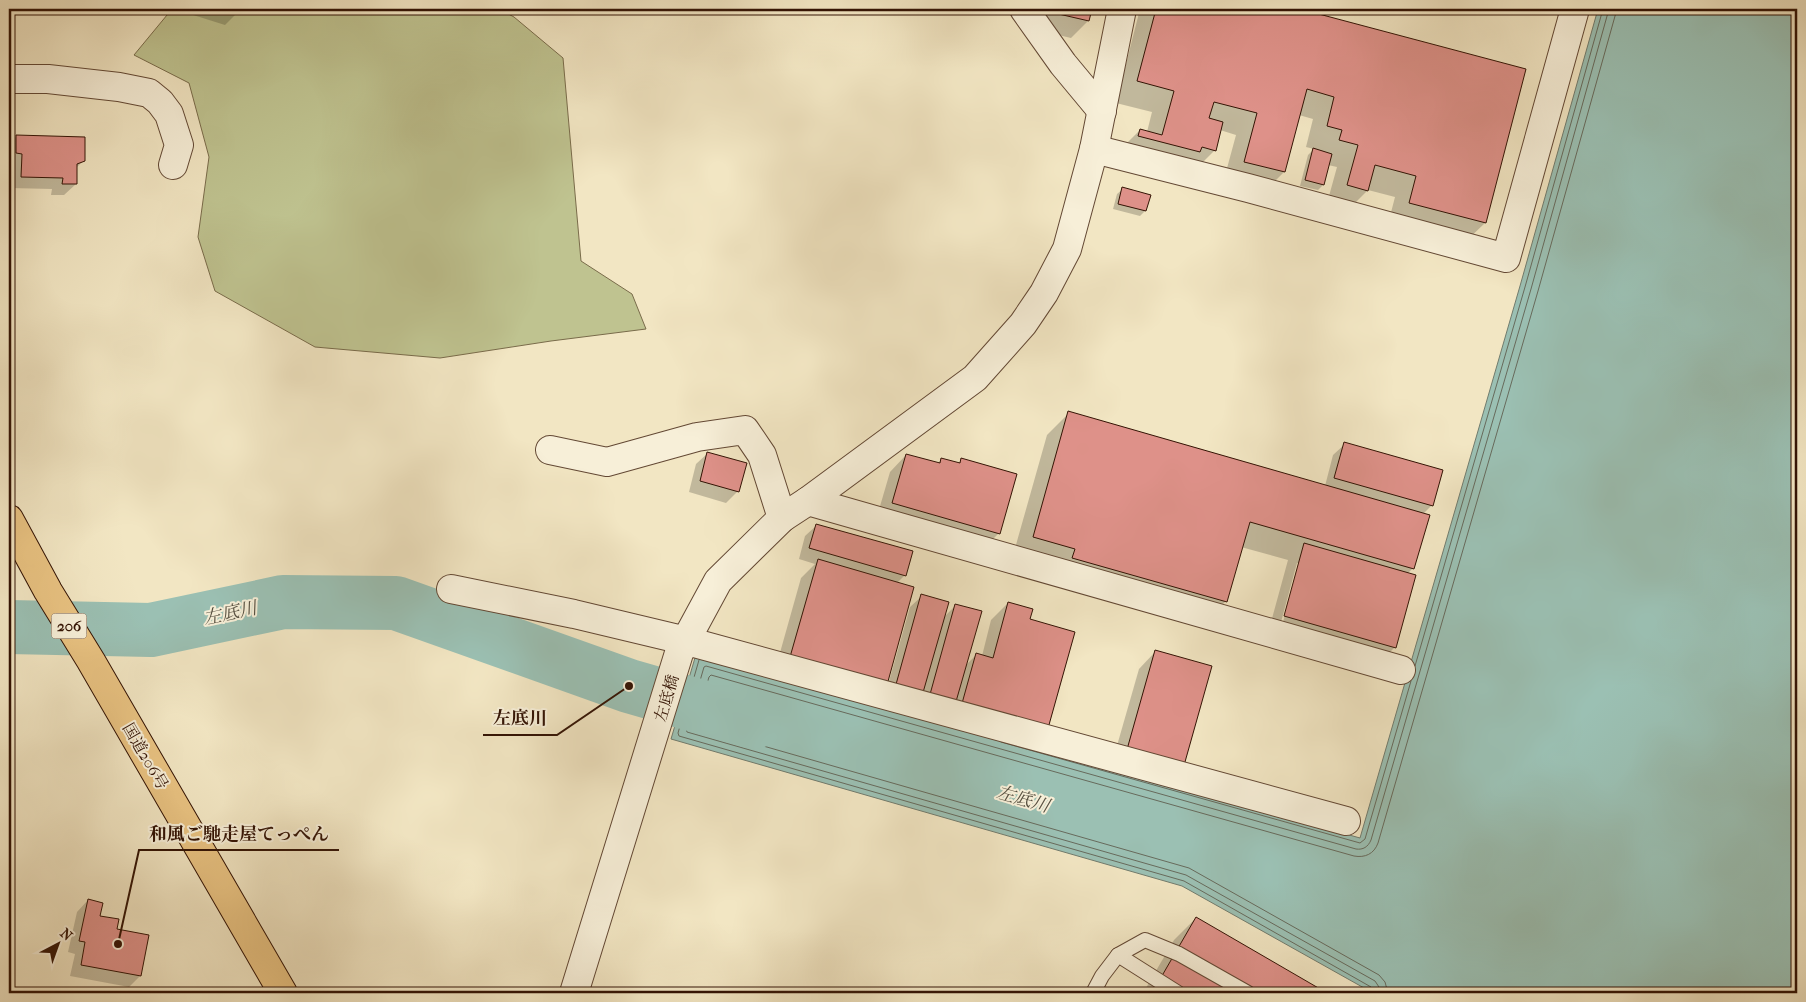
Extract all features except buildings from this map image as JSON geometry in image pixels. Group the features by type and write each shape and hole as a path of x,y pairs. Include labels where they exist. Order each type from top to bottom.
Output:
{"highway":[{"name":"国道206号","path":"9,519 48,591 91,661 283,993"}],"street":[{"path":"1024,9 1068,70 1102,111"},
{"name":"左底橋","path":"574,993 683,647 718,581 782,518 808,501 975,378 1023,324 1044,293 1067,249 1094,149 1122,9"},
{"path":"1094,149 1248,188 1506,258 1575,9"},
{"path":"9,79 48,79 119,87 149,93 160,102 169,114 178,145 173,165"},
{"path":"550,450 606,462 697,437 745,430 762,455 782,518"},
{"path":"808,501 1401,670"},
{"path":"451,589 574,614 683,647 1346,821"}],"lane":[{"path":"1092,993 1118,955 1145,940 1179,954 1248,993"},
{"path":"1118,955 1178,993"}],"green space":[{"path":"172,9 499,9 514,17 563,58 581,261 632,294 646,329 440,358 315,347 215,291 198,237 209,157 189,83 134,55"}],"water":[{"path":"1598,9 1797,9 1797,993 1373,993 1182,886 671,739 697,651 1360,838"}],"waterway":[{"name":"左底川","path":"9,627 151,630 283,602 396,603 629,686 754,722"}],"place":[{"name":"左底川","path":"629,686"},
{"name":"和風ご馳走屋てっぺん","path":"118,944"}]}
